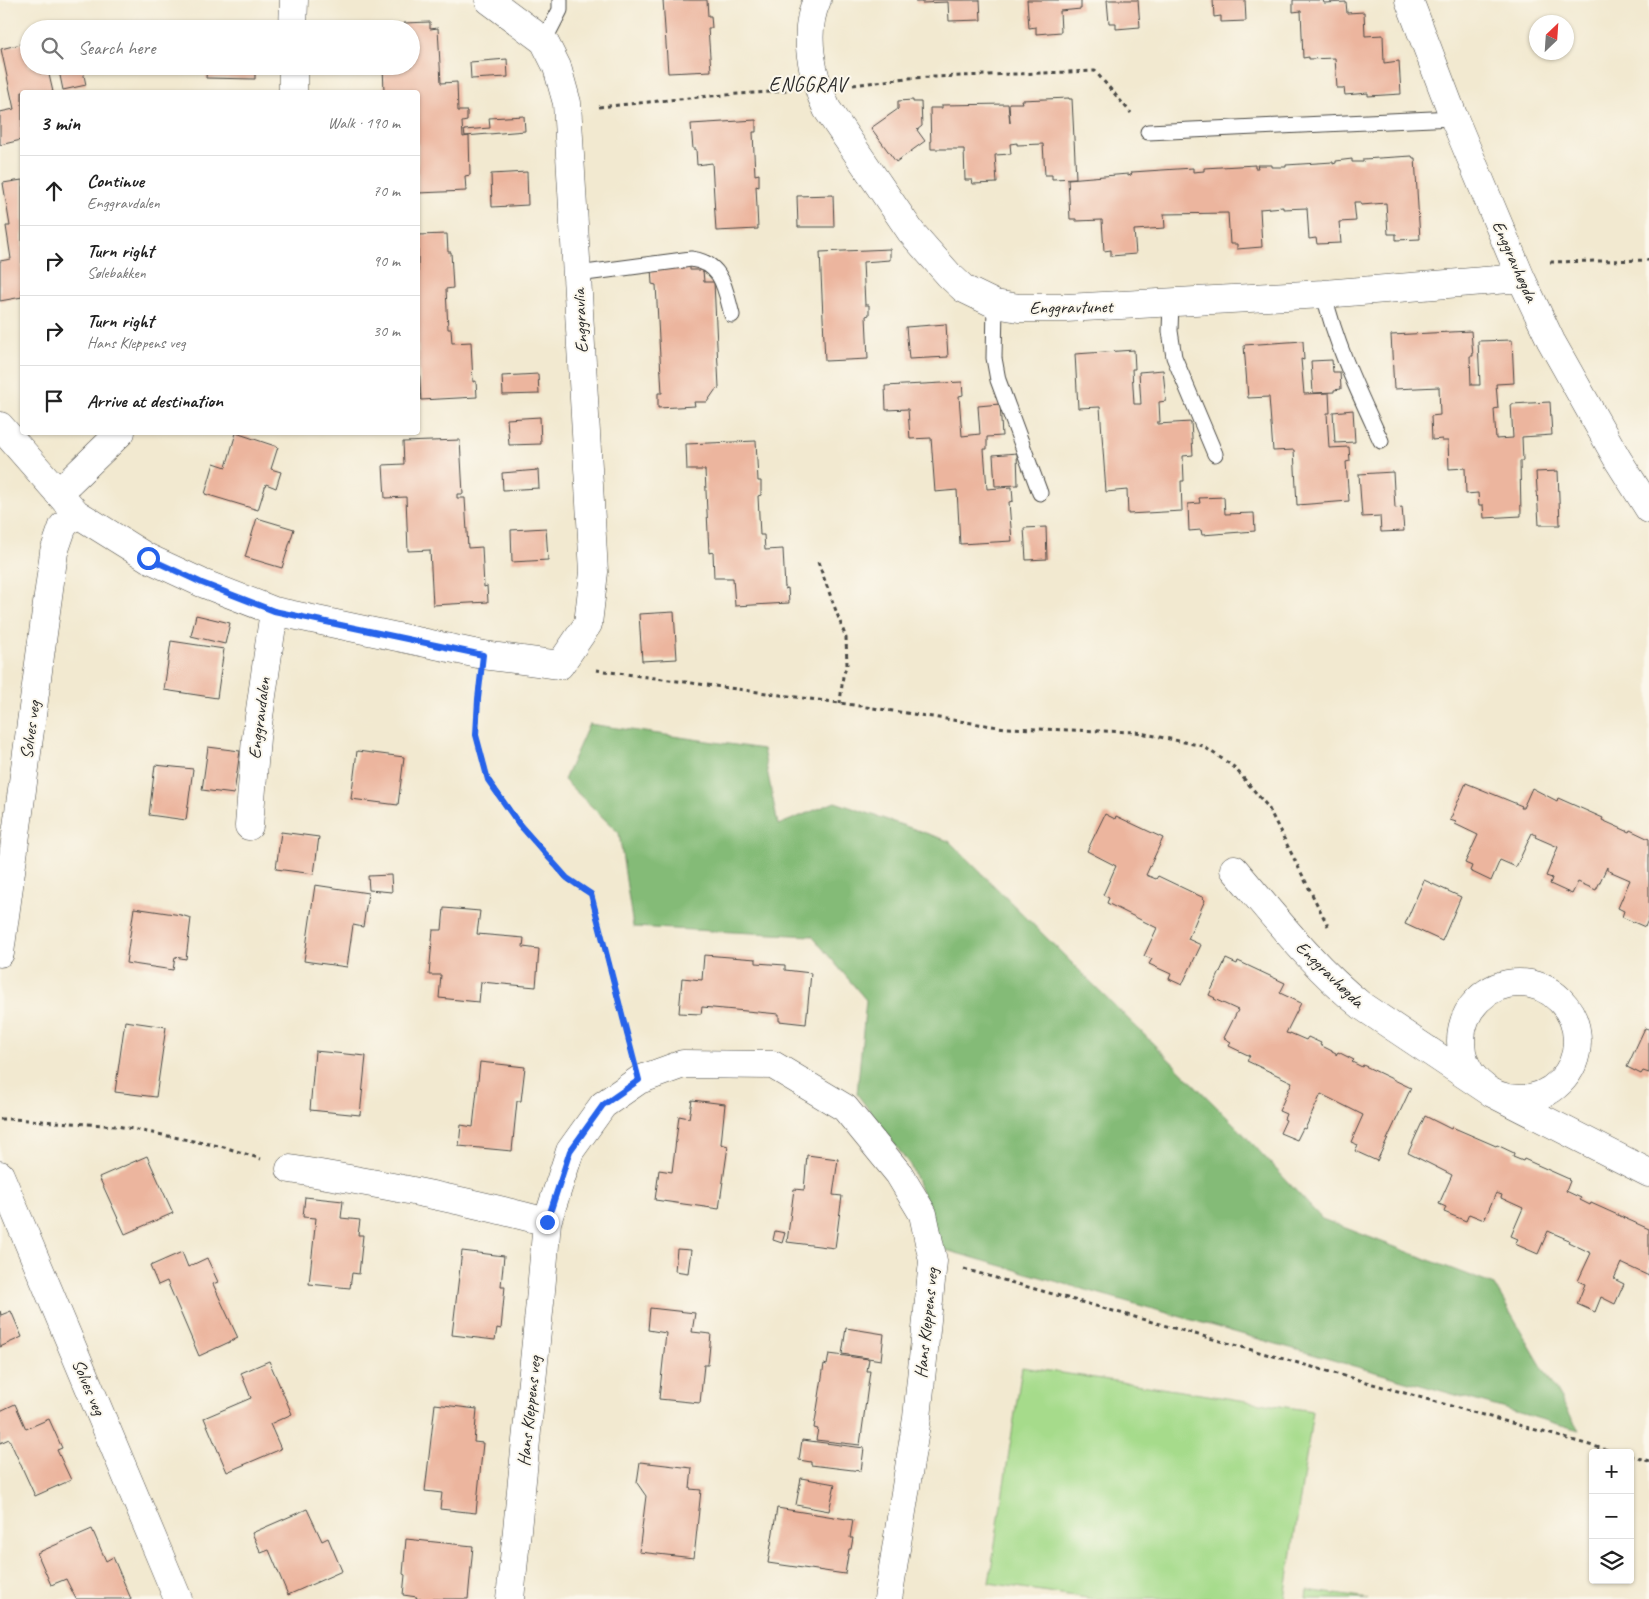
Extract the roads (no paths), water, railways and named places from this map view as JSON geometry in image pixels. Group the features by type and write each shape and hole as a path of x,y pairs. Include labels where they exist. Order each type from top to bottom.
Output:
{"street":[{"path":"294,0 294,20"},
{"name":"Enggravlia","path":"274,611 483,655 560,665 588,624 594,572 567,103 558,67 544,41 489,0"},
{"name":"Enggravtunet","path":"817,0 812,11 810,51 818,89 827,109 911,232 964,289 995,304 1019,308 1066,308 1324,294 1430,287 1517,270"},
{"name":"Enggravhøgda","path":"1409,0 1454,118 1517,270 1551,341 1618,460 1649,508"},
{"path":"293,75 293,90"},
{"path":"0,426 76,513 148,558 202,583 274,611"},
{"path":"58,493 118,435"},
{"name":"Solves veg","path":"0,953 54,552 64,526 76,513"},
{"name":"Enggravdalen","path":"249,826 256,738 274,611"},
{"name":"Enggravhøgda","path":"1234,869 1293,939 1346,994 1362,1006 1492,1093 1649,1173"},
{"name":"Enggravhøgda","path":"1513,983 1532,984 1549,991 1563,1004 1573,1021 1577,1040 1574,1060 1564,1077 1550,1090 1531,1098 1511,1099 1492,1093 1477,1082 1466,1067 1461,1049 1461,1030 1468,1012 1480,998 1495,988 1513,983"},
{"name":"Hans Kleppens veg","path":"510,1599 547,1222 570,1151 603,1105 639,1080 683,1064 773,1065 845,1108 899,1174 923,1214 933,1262 917,1418 888,1599"},
{"path":"290,1169 384,1184 478,1204 547,1222"},
{"name":"Solves veg","path":"0,1175 178,1599"}],"lane":[{"path":"544,41 560,10 560,0"},
{"path":"1148,132 1454,118"},
{"path":"578,274 691,259 699,260 710,264 723,281 732,315"},
{"path":"1324,294 1331,325 1347,368 1381,441"},
{"path":"1172,303 1170,331 1174,357 1215,454"},
{"path":"995,304 994,358 998,380 1040,493"}],"district":[{"name":"ENGGRAV","path":"808,84"}]}
